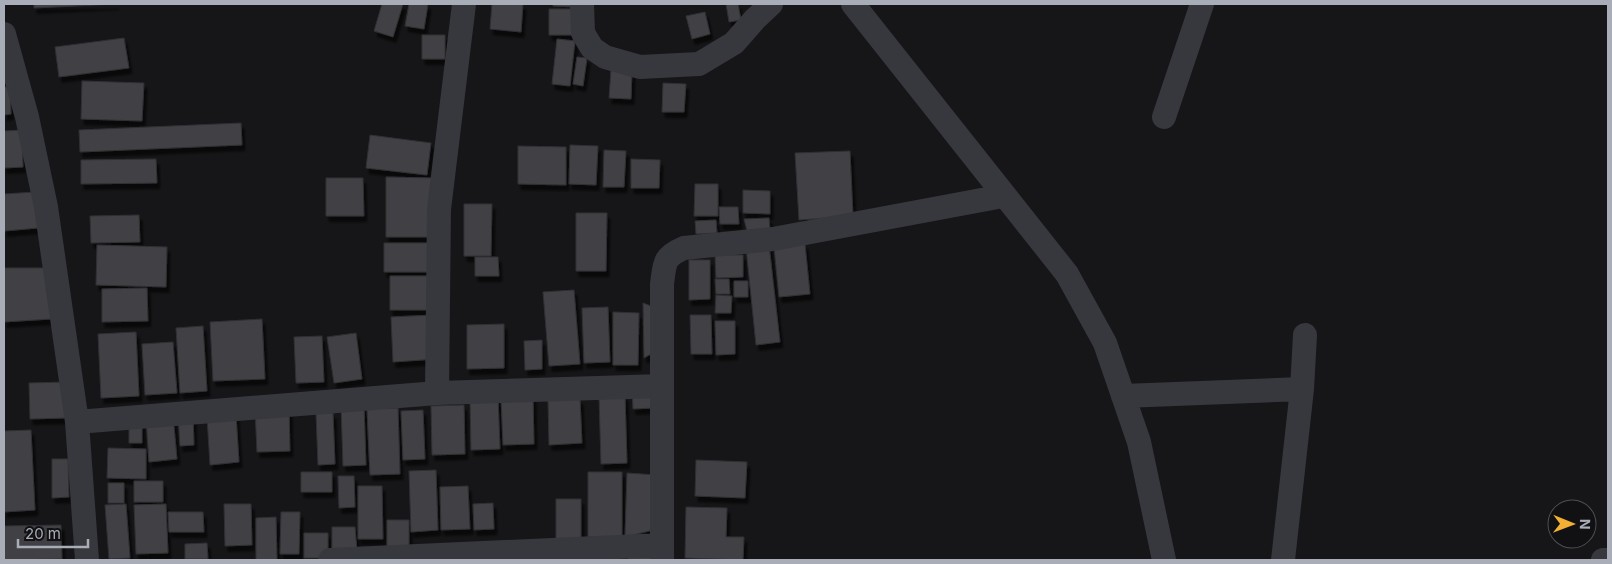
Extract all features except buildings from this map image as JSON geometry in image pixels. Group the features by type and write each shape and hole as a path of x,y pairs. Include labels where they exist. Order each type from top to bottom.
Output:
{"street":[{"path":"437,393 440,209 464,4"},
{"path":"582,4 583,33 592,48 605,57 640,67 699,64 734,43 754,19 770,4"},
{"path":"853,4 1003,196 1067,274 1105,343 1139,442 1164,560"},
{"path":"1164,117 1202,4"},
{"path":"4,34 27,117 46,207 76,422 87,560"},
{"path":"330,560 662,552 662,284 665,264 671,253 684,248 773,239 1003,196"},
{"path":"1283,560 1302,389 1304,335"},
{"path":"76,422 437,393 662,386"},
{"path":"1123,396 1302,389"},
{"path":"1603,560 1608,560"}]}
